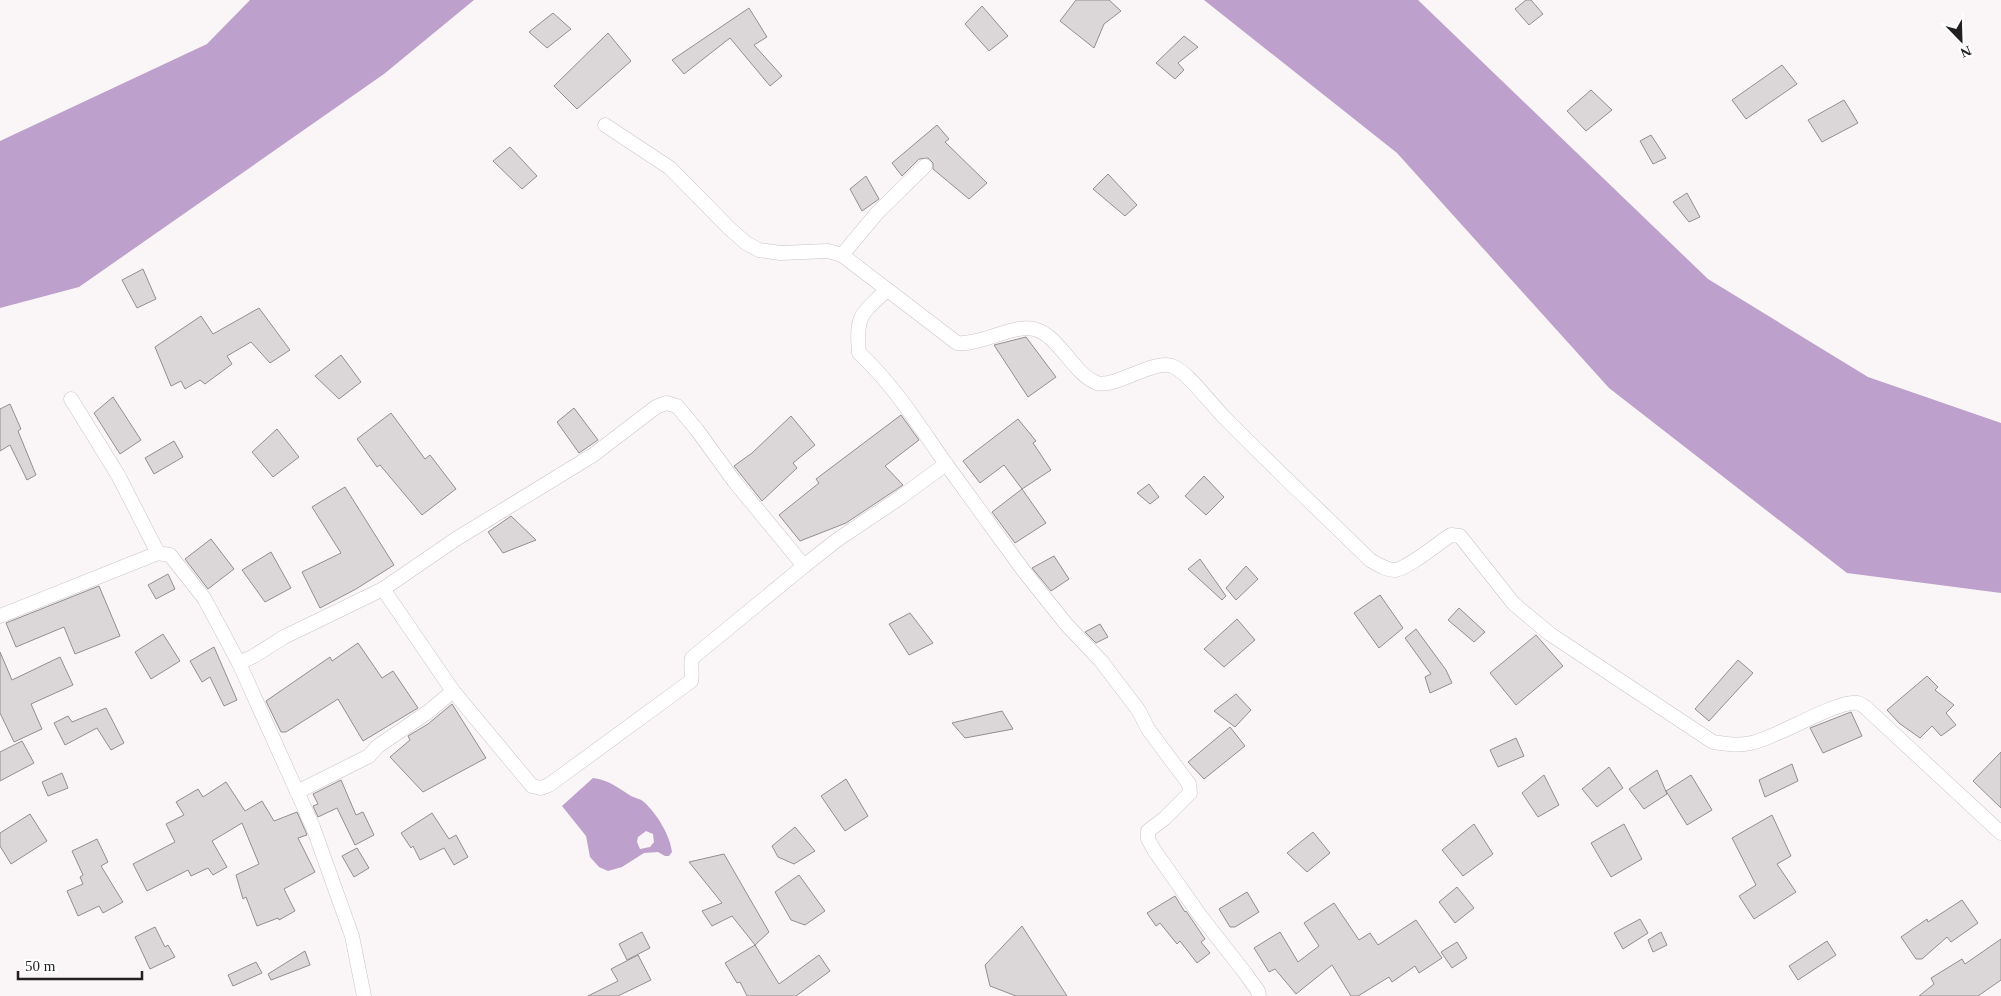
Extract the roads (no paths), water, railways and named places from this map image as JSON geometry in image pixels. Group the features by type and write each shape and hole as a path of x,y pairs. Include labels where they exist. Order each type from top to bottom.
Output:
{"street":[{"path":"606,125 670,168 746,243 759,250 780,253 828,251 842,255 957,343 968,344 1021,329 1034,329 1045,333 1088,378 1098,384 1119,381 1160,365 1166,364 1178,368 1223,416 1370,560 1384,568 1394,570 1404,567 1451,535 1460,536 1514,604 1550,634 1713,742 1734,746 1752,743 1783,732 1837,706 1858,703 1865,707 2001,832"},
{"path":"842,255 877,213 925,166"},
{"path":"887,290 863,312 857,330 859,353 878,370 1023,570 1066,624 1101,661 1139,711 1148,729 1189,784 1190,793 1165,818 1148,830 1148,839 1174,880 1240,966 1258,991 1259,996"},
{"path":"71,399 118,475 158,553"},
{"path":"239,663 284,637 383,589 449,544 593,455 656,407 666,403 677,406 804,566"},
{"path":"383,589 453,691 532,786 541,788 549,786 691,681 693,674 690,666 692,658 837,540 946,464"},
{"path":"0,616 158,553 170,555 204,598 239,663 298,792 313,827 352,936 364,996"},
{"path":"298,792 369,756 378,746 428,712 453,691"}]}
